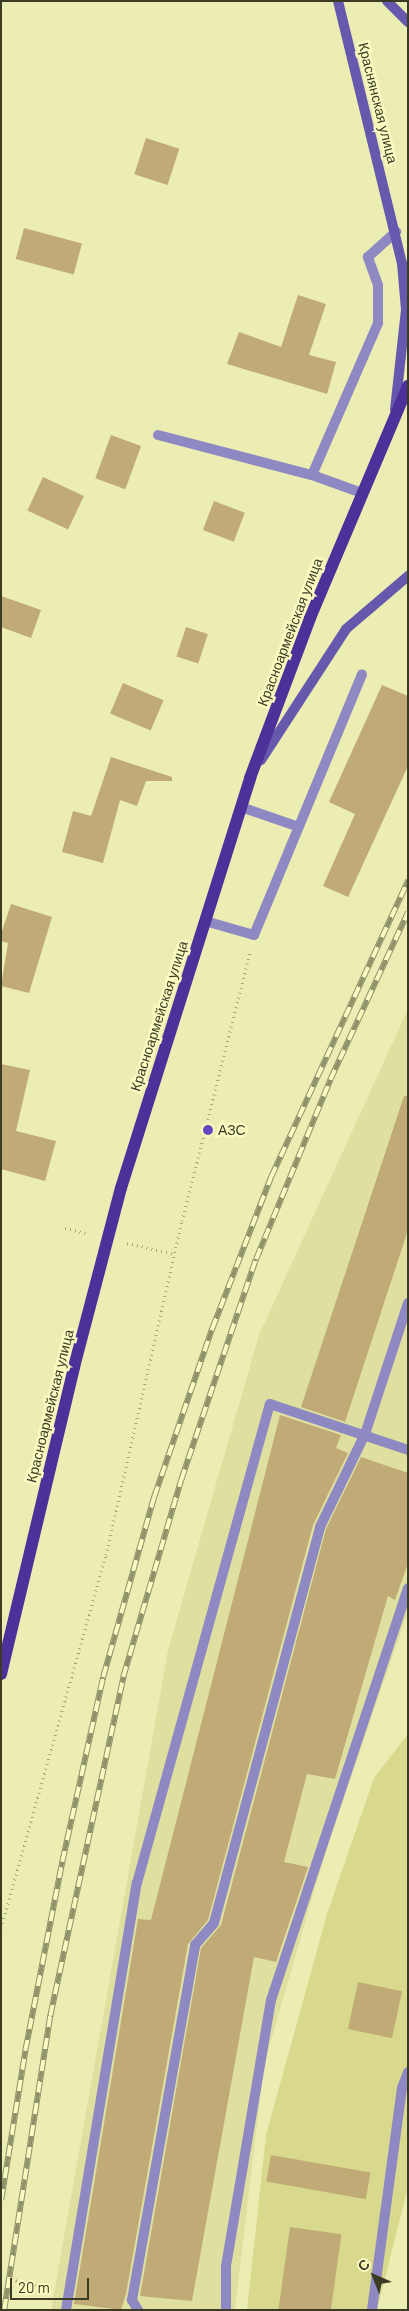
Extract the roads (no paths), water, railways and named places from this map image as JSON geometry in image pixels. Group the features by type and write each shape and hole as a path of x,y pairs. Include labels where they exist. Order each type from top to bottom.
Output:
{"main road":[{"name":"Краснянская улица","path":"338,1 396,232 406,310 394,419"},
{"path":"387,1 408,22"},
{"name":"Красноармейская улица","path":"1,1674 74,1367 122,1188 250,778 362,493 408,386"},
{"path":"250,778 313,676 346,629 408,576"}],"lane":[{"path":"312,475 378,324 378,285 368,257 396,232"},
{"path":"158,436 312,475 362,493"},
{"path":"205,921 254,935 362,674"},
{"path":"241,807 299,827"},
{"path":"138,2310 132,2300 195,1944 214,1923 320,1527 366,1434 408,1303"},
{"path":"66,2310 137,1883 270,1404 366,1434 408,1450"},
{"path":"226,2310 226,2266 271,2000 408,1588"},
{"path":"372,2310 402,2088 408,2072"}],"railway":[{"path":"1,2200 25,2051 62,1862 103,1677 154,1497 212,1329 271,1177 408,880"},
{"path":"4,2310 50,2016 123,1677 181,1480 256,1259 330,1080 408,912"}],"place":[{"name":"АЗС","path":"208,1130"}]}
